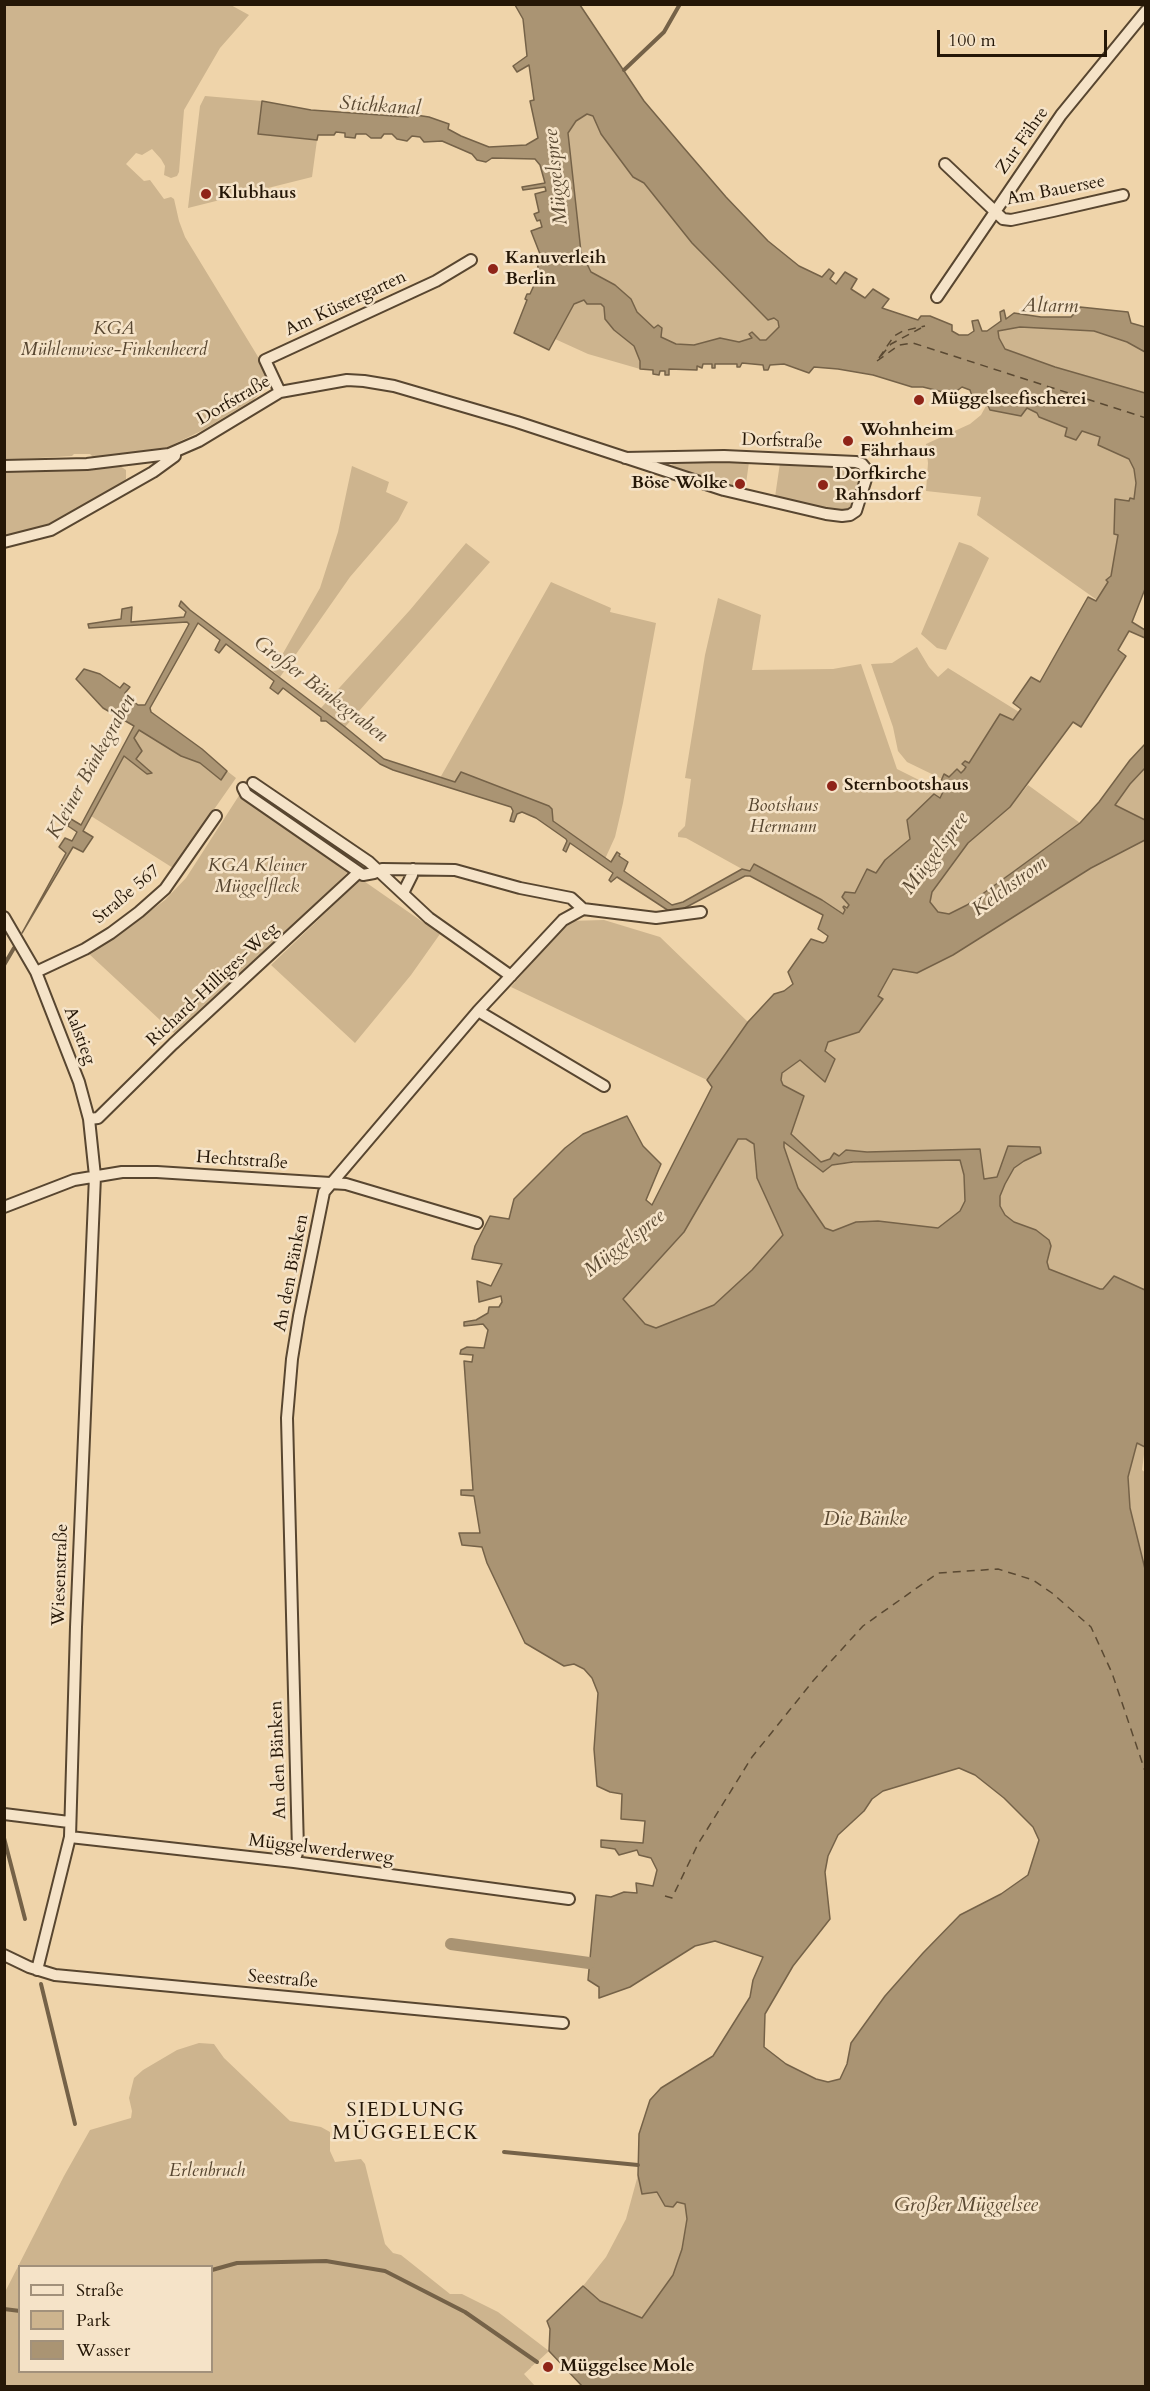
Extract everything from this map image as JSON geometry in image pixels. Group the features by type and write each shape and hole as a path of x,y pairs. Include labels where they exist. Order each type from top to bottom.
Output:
{"street":[{"name":"Zur Fähre","path":"937,297 1060,115 1146,11"},
{"name":"Am Bauersee","path":"945,164 1003,219 1011,220 1123,195"},
{"name":"Am Küstergarten","path":"280,392 265,360 436,281 471,260"},
{"name":"Dorfstraße","path":"4,466 87,464 175,452 199,441 280,392 330,382 364,381 394,386 517,422 625,458 724,490 777,504 842,516 856,511 867,476 867,470 862,464 856,462 724,456 625,458"},
{"name":"Dorfstraße","path":"4,542 51,530 164,465 175,456 175,452"},
{"path":"253,783 355,851 379,870 429,918 511,976"},
{"path":"243,788 246,794 358,873 368,874 379,870 455,870 520,888 572,898 583,909 656,918 701,912"},
{"name":"Straße 567","path":"36,972 85,949 139,912 165,889 216,816"},
{"path":"403,893 412,875 412,869"},
{"name":"Richard-Hilliges-Weg","path":"89,1119 98,1118 182,1036 358,873"},
{"name":"An den Bänken","path":"294,1862 297,1850 297,1819 287,1418 292,1359 299,1316 324,1192 478,1011 556,926 583,909"},
{"name":"Aalstieg","path":"4,917 36,972 79,1082 89,1119 95,1176"},
{"path":"478,1011 604,1086"},
{"name":"Hechtstraße","path":"4,1207 60,1185 95,1176 122,1172 158,1172 346,1184 477,1223"},
{"name":"Wiesenstraße","path":"37,1970 70,1837 95,1176"},
{"path":"4,1814 69,1822"},
{"name":"Müggelwerderweg","path":"70,1837 294,1862 569,1899"},
{"name":"Seestraße","path":"4,1955 37,1970 55,1975 563,2023"}],"green space":[{"name":"KGA Mühlenwiese-Finkenheerd","path":"229,4 249,15 220,48 184,110 177,176 171,178 164,175 165,166 152,149 142,155 136,153 126,164 144,181 150,180 164,199 171,197 174,199 185,237 260,360 267,375 268,385 253,400 203,430 168,447 140,453 94,458 90,454 74,454 72,456 5,460 4,5"},
{"path":"205,96 262,101 258,134 317,140 312,177 188,208 200,106"},
{"path":"587,114 593,115 601,134 633,177 644,183 692,243 768,320 775,317 779,327 766,340 752,338 738,342 720,338 694,345 676,344 661,337 662,328 658,325 655,328 637,312 631,299 615,285 591,272 581,252 568,133 576,121"},
{"path":"584,300 587,304 601,304 605,308 605,319 614,330 634,346 640,361 640,369 588,354 555,339 574,304"},
{"path":"1020,327 1094,331 1127,342 1145,352 1145,393 1055,367 1005,349 998,331"},
{"path":"987,404 990,410 1021,416 1027,408 1067,428 1076,440 1081,431 1101,437 1098,445 1129,459 1134,469 1135,499 1130,502 1115,526 1114,533 1118,535 1111,576 1097,600 977,515 981,497 926,491 928,463 926,444 970,424 981,415"},
{"path":"749,462 745,491 669,467 673,464"},
{"path":"780,463 851,470 858,474 861,479 854,506 849,510 836,511 775,497"},
{"path":"117,464 126,470 126,479 120,488 50,527 5,538 4,469"},
{"path":"352,466 389,482 386,492 408,502 398,521 350,577 280,677 273,671 320,588 338,532"},
{"path":"959,542 971,546 989,558 946,650 937,648 921,634"},
{"path":"466,543 490,562 345,727 321,708 410,610"},
{"path":"551,582 611,608 610,612 656,623 623,803 615,837 605,859 553,821 552,809 549,806 461,772 455,782 440,778"},
{"name":"Bootshaus Hermann","path":"718,598 761,615 752,670 833,669 861,664 897,769 943,792 939,798 934,795 910,838 885,860 876,874 867,869 849,905 847,908 844,906 843,914 755,864 750,871 742,869 686,838 678,837 678,833 685,826 691,779 685,778 705,655"},
{"path":"917,647 938,677 948,668 1019,712 1013,720 1000,715 968,763 963,764 966,768 961,773 953,772 949,777 944,775 942,779 907,762 898,751 893,727 871,664 892,663"},
{"name":"KGA Kleiner Müggelfleck","path":"139,730 181,756 200,763 221,780 227,771 236,778 173,868 91,816 124,756 150,770 135,759 142,751 134,738"},
{"path":"1145,752 1145,820 1111,803"},
{"path":"1028,785 1080,823 967,905 949,914 938,912 930,902 932,892 968,843 1010,807"},
{"name":"KGA Kleiner Müggelfleck","path":"240,794 350,870 313,907 174,1033 88,953 114,938 165,900 186,878"},
{"path":"1145,840 1145,1424 788,1399 603,1316 684,1232 738,1139 746,1139 754,1144 825,1228 798,1188 784,1141 823,1172 832,1165 872,1161 867,1152 847,1150 839,1156 834,1153 830,1159 821,1162 794,1138 791,1134 798,1115 781,1080 782,1073 800,1060 825,1082 825,1051 828,1041 859,1031 882,999 878,996 893,969 917,973 953,955 1091,868"},
{"name":"KGA Kleiner Müggelfleck","path":"361,879 440,934 411,975 355,1043 271,965"},
{"path":"604,920 660,937 748,1022 707,1080 511,987 568,921"},
{"path":"1137,1442 1145,1447 1142,1470 1146,1473 1145,1573 1130,1508 1128,1477"},
{"name":"Erlenbruch","path":"199,2043 214,2044 224,2058 290,2121 321,2127 330,2132 330,2151 335,2162 361,2159 365,2164 385,2244 393,2253 401,2255 450,2294 462,2294 498,2312 549,2351 524,2374 535,2386 5,2386 5,2292 18,2266 18,2373 213,2373 213,2265 19,2265 90,2130 131,2118 129,2098 134,2078 177,2050"},
{"path":"638,2175 642,2194 657,2192 685,2204 687,2219 682,2249 673,2275 642,2318 600,2301 583,2286 606,2257 626,2219"}],"water":[{"path":"515,5 580,5 644,101 726,197 768,241 799,266 822,277 829,269 834,273 830,279 836,284 845,272 857,279 851,289 865,298 873,289 889,299 882,308 918,320 921,316 930,316 952,325 952,331 959,335 968,335 974,331 972,321 978,320 982,331 987,331 1001,321 1000,312 1004,310 1006,319 1014,313 1041,317 1071,317 1080,307 1128,312 1131,323 1145,327 1145,352 1127,342 1094,331 1020,327 998,331 1005,349 1055,367 1145,393 1145,589 1132,622 1145,630 1145,638 1129,631 1118,650 1126,656 1081,727 1073,722 1010,807 968,843 932,892 930,902 938,912 949,914 967,905 1080,823 1145,744 1145,768 1115,805 1145,820 1145,840 1091,868 953,955 917,973 893,969 878,996 883,999 859,1032 828,1042 825,1051 835,1059 825,1082 800,1060 782,1073 781,1080 783,1085 804,1096 791,1134 821,1162 830,1159 834,1153 839,1156 846,1150 867,1152 980,1149 984,1179 997,1177 1008,1146 1040,1147 1041,1153 1014,1168 1005,1184 1000,1196 1000,1206 1005,1215 1014,1222 1036,1230 1049,1240 1051,1246 1047,1262 1049,1269 1100,1289 1103,1289 1114,1276 1145,1290 1145,1447 1137,1443 1128,1477 1130,1508 1146,1573 1145,2386 582,2386 549,2351 550,2329 547,2321 583,2286 600,2301 642,2318 673,2275 682,2249 687,2219 685,2204 677,2202 673,2207 665,2206 657,2192 642,2194 638,2175 639,2134 650,2100 661,2088 713,2056 750,1997 753,1980 763,1957 715,1941 695,1946 630,1987 599,1998 599,1987 588,1980 596,1895 611,1897 624,1892 637,1893 636,1883 653,1886 657,1870 651,1858 639,1855 637,1850 619,1855 615,1849 601,1847 601,1840 643,1843 645,1821 621,1819 622,1794 597,1786 594,1749 598,1693 592,1678 584,1669 574,1664 564,1666 525,1643 487,1563 482,1547 462,1545 459,1533 480,1533 474,1496 461,1495 461,1490 473,1490 464,1361 472,1362 473,1355 460,1354 461,1350 467,1347 484,1348 488,1330 483,1324 464,1326 464,1322 476,1320 488,1313 489,1307 499,1307 502,1302 501,1296 479,1302 477,1281 491,1286 502,1264 472,1259 475,1246 490,1216 509,1219 514,1199 565,1148 583,1134 627,1116 643,1146 661,1164 646,1200 652,1205 712,1087 707,1080 748,1022 774,994 784,991 793,984 788,972 811,939 823,943 826,941 828,936 818,929 823,915 750,876 745,876 679,911 669,911 617,877 611,882 609,880 613,873 570,843 566,852 563,850 566,839 536,818 522,812 517,814 514,822 510,821 513,811 511,807 380,764 326,721 321,721 321,717 283,688 278,694 270,688 274,681 226,644 219,653 215,650 220,640 198,623 150,708 151,712 202,749 227,771 221,780 200,763 181,756 139,730 134,738 142,751 136,759 152,773 147,774 124,756 83,831 93,837 83,852 73,847 22,933 66,853 59,847 65,838 72,841 77,832 68,826 71,819 81,825 134,726 103,708 76,679 84,669 100,674 120,688 124,683 130,687 125,693 128,697 138,705 145,705 189,624 187,622 89,628 88,624 121,619 122,609 132,607 131,622 184,617 186,612 179,606 181,601 384,759 455,782 461,772 549,806 552,809 553,821 611,862 617,852 620,854 619,856 628,862 624,871 672,905 683,902 742,869 750,871 754,864 822,900 843,914 845,910 843,907 847,908 849,905 842,897 845,892 855,893 867,869 876,873 885,860 910,839 907,820 934,794 940,798 943,792 938,788 944,774 949,777 957,769 961,773 964,770 966,767 962,764 965,761 969,763 1000,714 1013,720 1021,709 1013,703 1031,677 1040,682 1088,597 1096,601 1108,582 1106,580 1111,576 1118,535 1114,534 1115,499 1129,501 1130,498 1134,499 1136,483 1134,469 1129,459 1098,445 1100,437 1082,431 1076,440 1065,436 1067,428 1039,417 1037,413 1027,408 1021,416 990,410 985,399 972,396 970,390 962,387 954,393 947,393 838,369 814,367 809,373 784,364 770,365 768,370 764,370 763,365 742,363 740,367 737,367 737,364 715,364 715,368 712,368 712,364 703,364 702,368 697,366 697,370 669,369 669,375 665,375 665,371 660,371 659,375 653,374 653,370 640,369 640,361 634,346 614,330 605,319 604,307 601,304 587,304 584,300 574,304 549,350 514,333 527,300 525,299 527,294 530,294 535,283 540,254 531,231 542,227 540,220 537,221 534,214 539,212 535,194 546,191 545,187 523,190 522,187 545,183 540,165 535,159 492,158 486,162 477,160 472,154 442,141 424,142 420,137 412,136 407,141 397,139 392,134 384,134 381,138 371,138 366,134 356,134 355,138 345,137 345,133 336,132 334,135 318,135 317,140 258,134 262,101 311,110 408,117 409,114 429,117 449,124 448,129 461,136 489,147 526,145 538,138 530,101 534,100 529,65 517,72 513,66 527,56 523,19","holes":["587,114 593,116 601,134 633,177 644,183 692,243 768,320 774,318 778,321 779,327 766,340 760,340 752,332 749,334 752,338 739,342 720,338 694,345 676,344 661,337 662,328 658,325 654,328 637,312 631,299 615,285 591,272 581,252 568,133 576,121","738,1139 746,1139 754,1144 757,1178 783,1235 752,1270 714,1305 656,1328 645,1324 623,1299 684,1232","784,1142 823,1172 832,1165 853,1162 960,1160 964,1175 965,1201 960,1211 938,1228 878,1221 856,1222 833,1231 825,1228 798,1188","959,1768 975,1775 1004,1798 1033,1827 1039,1840 1028,1875 1001,1894 960,1915 923,1953 885,1996 851,2043 847,2064 840,2079 828,2082 816,2079 786,2064 764,2047 765,2014 793,1966 830,1919 825,1872 828,1856 838,1835 864,1811 872,1799 883,1791"]}],"pier":[{"path":"542,2358 567,2386 549,2386 531,2367"}],"waterway":[{"path":"624,70 664,32 680,4"},
{"name":"Kleiner Bänkegraben","path":"4,965 14,948"},
{"name":"Kleiner Bänkegraben","path":"4,1838 25,1919"},
{"path":"451,1944 589,1963"},
{"name":"Kleiner Bänkegraben","path":"41,1984 75,2124"},
{"path":"504,2152 638,2165"},
{"path":"213,2270 237,2263 326,2261 385,2271 465,2312 537,2362"},
{"path":"4,2309 18,2311"}],"ferry route":[{"path":"879,358 894,336 903,331 925,326"},
{"path":"881,356 891,344 921,328"},
{"path":"877,361 899,345 913,343 1146,418"},
{"path":"665,1896 672,1898 698,1844 752,1757 813,1681 863,1626 938,1573 998,1569 1033,1580 1052,1593 1091,1627 1112,1673 1146,1774"}],"place":[{"name":"Klubhaus","path":"206,194"},
{"name":"Kanuverleih Berlin","path":"493,269"},
{"name":"Müggelseefischerei","path":"919,400"},
{"name":"Wohnheim Fährhaus","path":"848,441"},
{"name":"Böse Wolke","path":"740,484"},
{"name":"Dorfkirche Rahnsdorf","path":"823,485"},
{"name":"Sternbootshaus","path":"832,786"},
{"name":"Müggelsee Mole","path":"548,2367"}],"district":[{"name":"SIEDLUNG MÜGGELECK","path":"406,2122"}],"water label":[{"name":"Stichkanal","path":"380,107"},
{"name":"Müggelspree","path":"557,177"},
{"name":"Altarm","path":"1050,307"},
{"name":"Großer Bänkegraben","path":"320,690"},
{"name":"Müggelspree","path":"936,854"},
{"name":"Kelchstrom","path":"1010,887"},
{"name":"Müggelspree","path":"625,1244"},
{"name":"Die Bänke","path":"865,1520"},
{"name":"Großer Müggelsee","path":"966,2206"}]}
